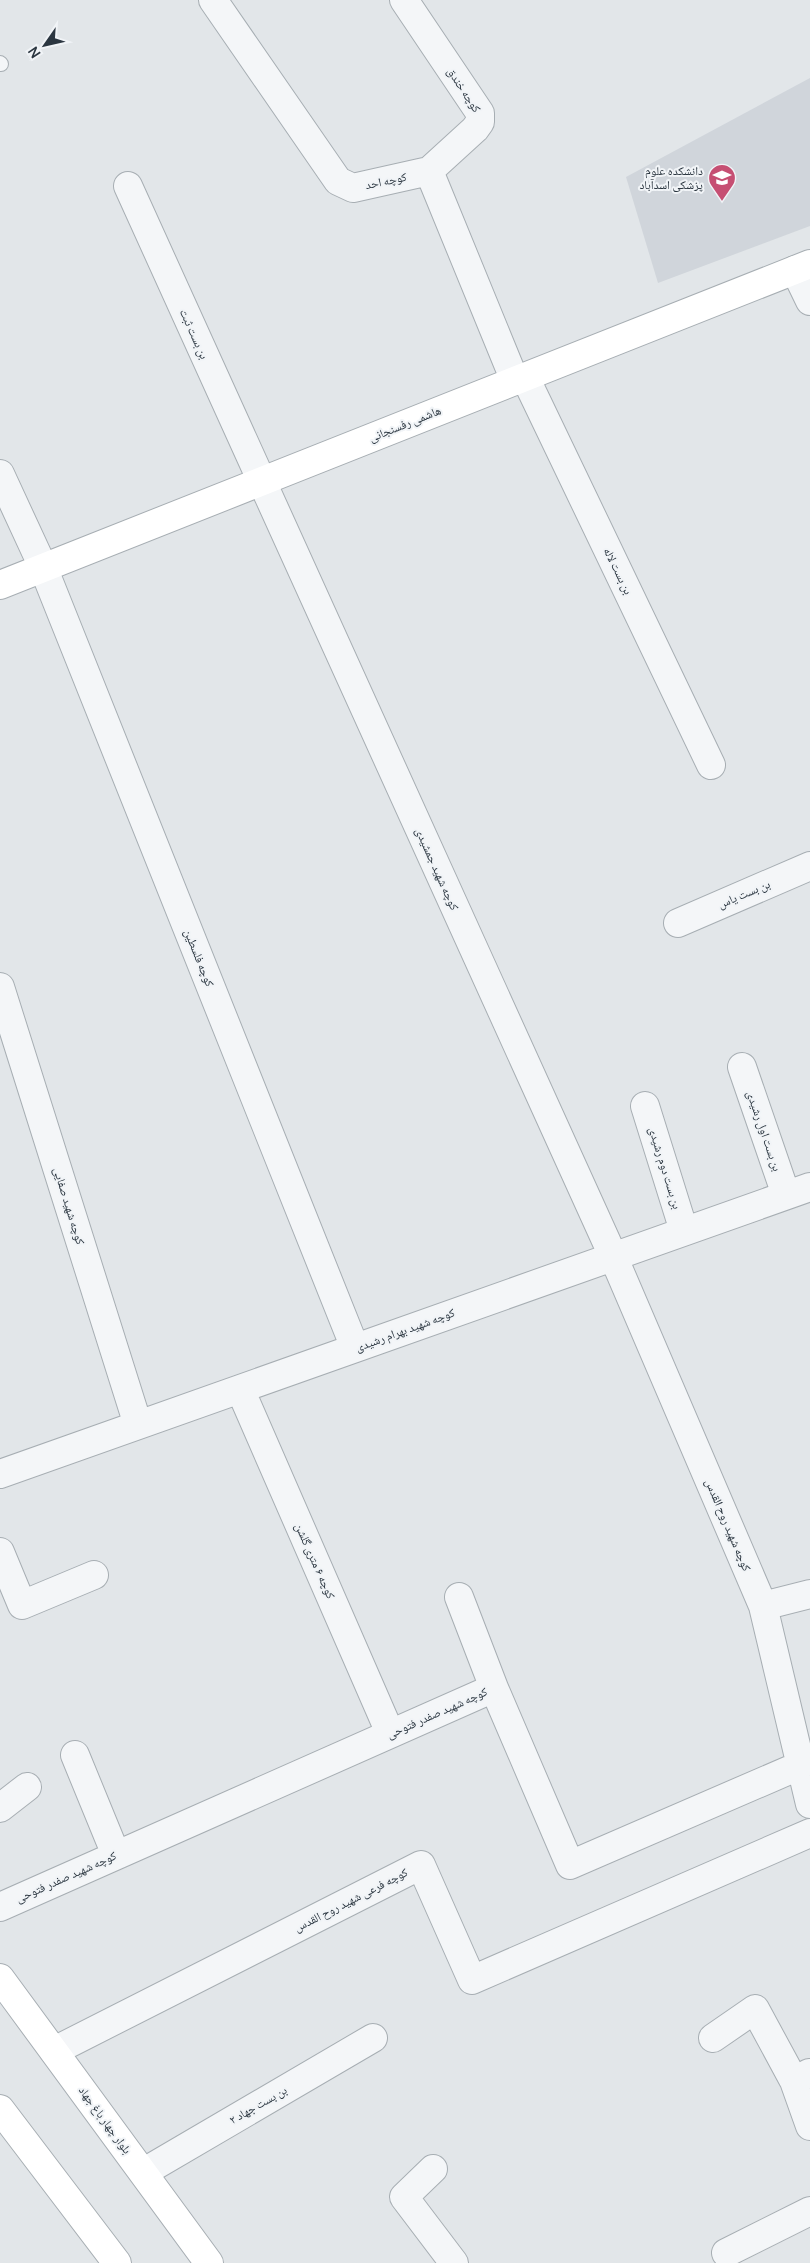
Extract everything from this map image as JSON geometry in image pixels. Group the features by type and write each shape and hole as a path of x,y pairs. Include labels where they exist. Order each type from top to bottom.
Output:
{"main road":[{"name":"هاشمی رفسنجانی","path":"0,584 802,267"},
{"name":"بلوار چهار باغ جهاد","path":"0,1978 209,2263"},
{"path":"0,2109 117,2263"}],"street":[{"name":"کوچه احد","path":"213,0 338,181 352,188 429,171"},
{"name":"کوچه خندق","path":"404,0 480,113 480,122 475,129 429,171"},
{"path":"429,171 520,379"},
{"name":"بن بست ثبت","path":"128,186 260,482"},
{"path":"802,267 810,301"},
{"name":"بن بست لاله","path":"520,379 711,765"},
{"name":"کوچه فلسطین","path":"0,474 43,567 355,1348"},
{"name":"کوچه شهید جمشیدی","path":"260,482 613,1256"},
{"name":"بن بست یاس","path":"678,923 810,866"},
{"name":"کوچه شهید صفایی","path":"0,987 138,1426"},
{"name":"بن بست اول رشیدی","path":"742,1067 798,1191"},
{"name":"بن بست دوم رشیدی","path":"645,1106 684,1231"},
{"name":"کوچه شهید بهرام رشیدی","path":"0,1474 798,1191"},
{"name":"کوچه شهید روح القدس","path":"613,1256 763,1606 810,1804"},
{"name":"کوچه ۶ متری گلشن","path":"240,1390 390,1734"},
{"path":"0,1552 22,1605 94,1575"},
{"path":"763,1606 810,1594"},
{"path":"459,1597 494,1688"},
{"name":"کوچه شهید صفدر فتوحی","path":"0,1907 494,1688 570,1865 800,1765"},
{"path":"75,1755 116,1855"},
{"path":"0,1808 26,1787"},
{"name":"کوچه فرعی شهید روح القدس","path":"54,2051 421,1865 472,1980 810,1833"},
{"path":"713,2038 755,2009 802,2077 810,2126"},
{"name":"بن بست جهاد ۲","path":"144,2172 373,2038"},
{"path":"433,2169 404,2197 454,2263"},
{"path":"726,2253 810,2211"}],"shaded area":[{"name":"دانشکده علوم پزشکی اسدآباد","path":"810,78 810,226 658,283 626,177"}],"place":[{"name":"دانشکده علوم پزشکی اسدآباد","path":"722,202"}]}
